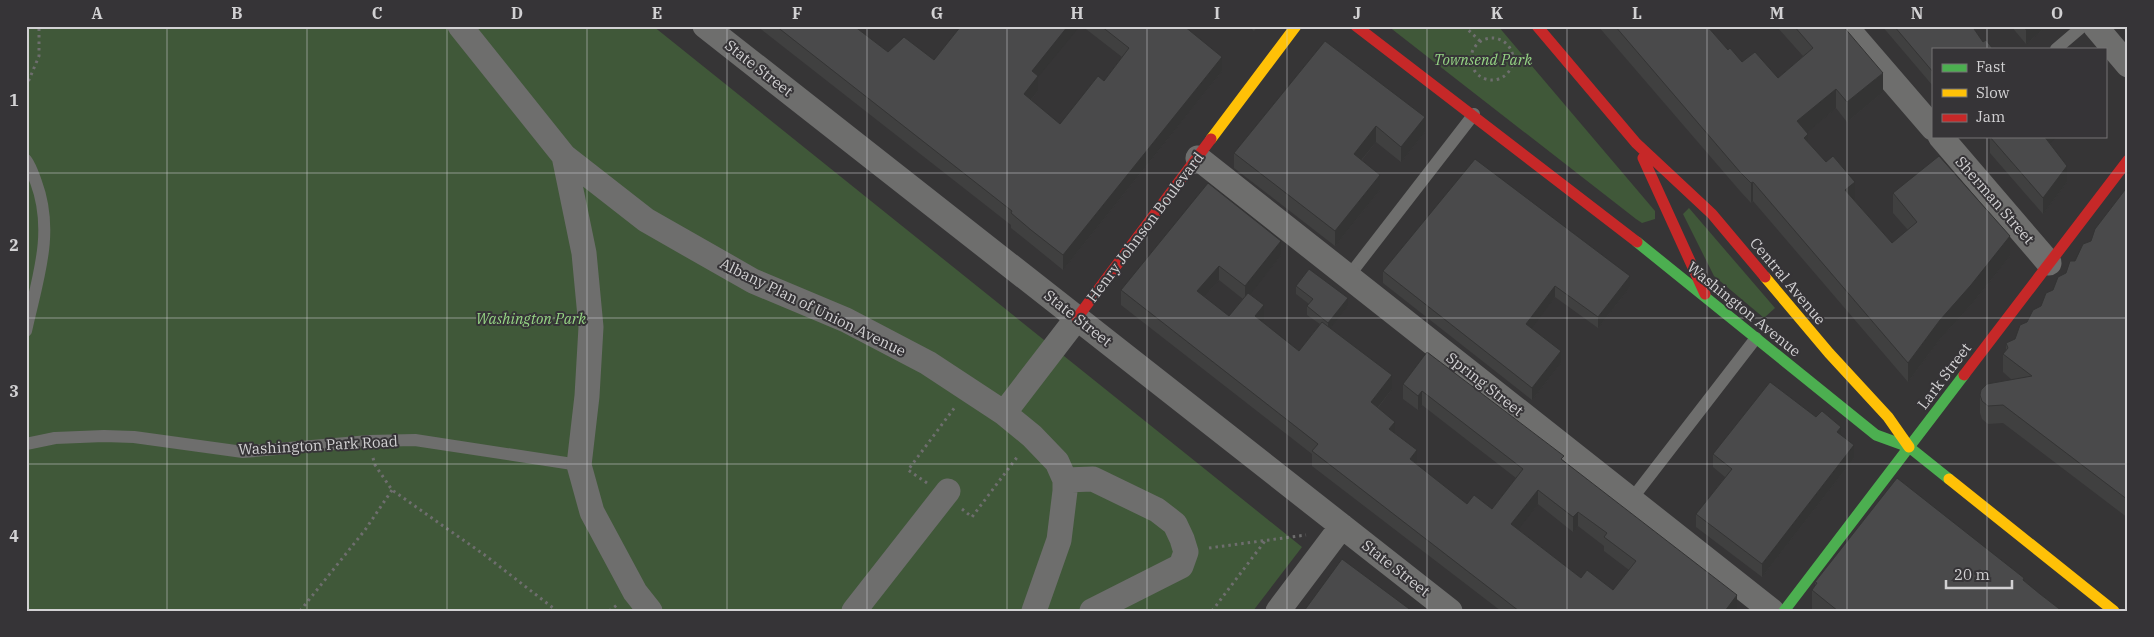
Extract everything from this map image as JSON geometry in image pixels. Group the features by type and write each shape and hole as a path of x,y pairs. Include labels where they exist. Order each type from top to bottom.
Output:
{"main road":[{"name":"Henry Johnson Boulevard","path":"1077,318 1296,26"},
{"name":"Washington Avenue","path":"1356,26 1474,114 1706,297 1876,435 1909,447 2114,611"},
{"name":"Central Avenue","path":"1537,26 1636,143 1712,214 1829,353 1888,417 1909,447"},
{"name":"Central Avenue","path":"1636,143 1706,297"},
{"name":"Lark Street","path":"1784,611 2128,160"}],"street":[{"name":"Albany Plan of Union Avenue","path":"460,26 564,156 646,220 753,281 846,320 928,363 1004,413"},
{"name":"State Street","path":"705,26 1450,611"},
{"name":"Sherman Street","path":"1845,26 1932,125"},
{"path":"2095,26 2128,65"},
{"name":"Sherman Street","path":"1944,138 2049,263"},
{"path":"564,156 584,253 591,327 580,465 592,512 635,592 650,611"},
{"name":"Spring Street","path":"1198,158 1348,277 1638,492 1772,611"},
{"name":"Henry Johnson Boulevard","path":"1004,413 1077,318"},
{"path":"1004,413 1032,436 1057,462 1064,480 1064,512 1059,540 1034,611"},
{"path":"1064,480 1093,479 1157,510 1175,524 1186,552 1181,566 1092,611"},
{"path":"854,611 948,491"},
{"path":"1278,611 1342,526"}],"lane":[{"path":"2057,48 2083,26"},
{"path":"1348,277 1474,114"},
{"path":"26,160 42,196 46,218 44,245 26,331"},
{"path":"1638,492 1756,338"},
{"name":"Washington Park Road","path":"26,444 55,438 114,436 243,452 369,441 430,441 505,455 580,465"}],"path":[{"path":"26,87 38,56 40,26"},
{"path":"1464,26 1480,41"},
{"path":"1496,38 1508,46 1513,59 1509,71 1503,77 1491,80 1484,78 1478,75 1472,66 1470,59 1473,49 1480,41 1496,38"},
{"path":"369,441 375,465 392,490 486,556 557,611"},
{"path":"300,611 365,530 392,490"},
{"path":"1186,552 1306,535"},
{"path":"1212,611 1265,540"}],"green space":[{"name":"Washington Park","path":"26,26 653,26 1302,547 1253,611 26,611"},
{"name":"Townsend Park","path":"1388,26 1498,26 1655,211 1655,219 1642,223 1636,219"},
{"path":"1689,208 1775,308 1764,318 1714,276 1683,214"}],"building":[{"path":"776,26 854,26 888,52 904,37 934,60 961,26 1068,26 1032,71 1038,76 1024,94 1060,124 1098,76 1104,81 1129,48 1101,26 1184,26 1222,57 1063,255 1011,213 1012,211"},
{"path":"1615,26 1707,26 1728,50 1730,48 1742,62 1755,52 1778,78 1813,48 1794,26 1843,26 1883,73 1847,102 1836,89 1797,121 1808,134 1804,138 1826,162 1833,156 1855,182 1845,190 1892,243 1917,222 1893,193 1939,156 2010,236 1940,320 1908,363 1753,182 1751,183 1740,172"},
{"path":"1894,26 1972,26 1983,42 1986,40 1992,48 1932,48 1932,71"},
{"path":"1325,41 1425,117 1401,147 1376,126 1354,154 1380,175 1335,231 1234,153"},
{"path":"1991,138 2046,138 2067,166 2043,198"},
{"path":"1475,159 1630,276 1598,317 1555,286 1526,324 1561,351 1532,388 1383,271"},
{"path":"1208,183 1281,241 1245,286 1219,266 1197,291 1229,316 1248,293 1264,305 1255,316 1299,351 1322,322 1392,375 1371,402 1395,422 1389,429 1417,450 1410,459 1467,504 1474,495 1492,509 1523,469 1422,391 1418,396 1403,384 1427,352 1564,456 1561,459 1737,595 1725,611 1519,611 1312,451 1318,444 1121,290","holes":["1538,490 1573,517 1578,512 1607,533 1604,537 1636,561 1613,590 1587,570 1581,578 1511,524"]},
{"path":"2128,186 2128,500 2003,405 1988,406 1982,401 1980,395 1981,390 1987,384 2032,376 2003,354 2008,348 2006,343 2015,339 2020,325 2027,322 2033,310 2041,306 2046,293 2053,290 2058,277 2066,273 2070,261 2075,261 2083,244 2091,241 2095,229"},
{"path":"1309,269 1348,298 1328,323 1307,306 1313,299 1296,286"},
{"path":"1770,382 1816,417 1822,411 1841,427 1837,432 1854,445 1762,564 1696,514 1732,469 1713,454"},
{"path":"1897,478 2024,578 2023,580 2062,611 1838,611 1812,590 1817,583 1815,582"},
{"path":"1342,559 1412,611 1304,611"}],"traffic: fast":[{"path":"1637,242 1876,435 1909,447 1949,479"},
{"path":"1784,611 1964,375"}],"traffic: slow":[{"path":"1211,139 1296,26"},
{"path":"1765,277 1829,353 1888,417 1909,447"},
{"path":"1949,479 2114,611"}],"traffic: jam":[{"path":"1356,26 1637,242"},
{"path":"1537,26 1636,143 1712,214 1765,277"},
{"path":"1077,318 1211,139"},
{"path":"1643,158 1705,294"},
{"path":"1964,375 2128,160"}]}
